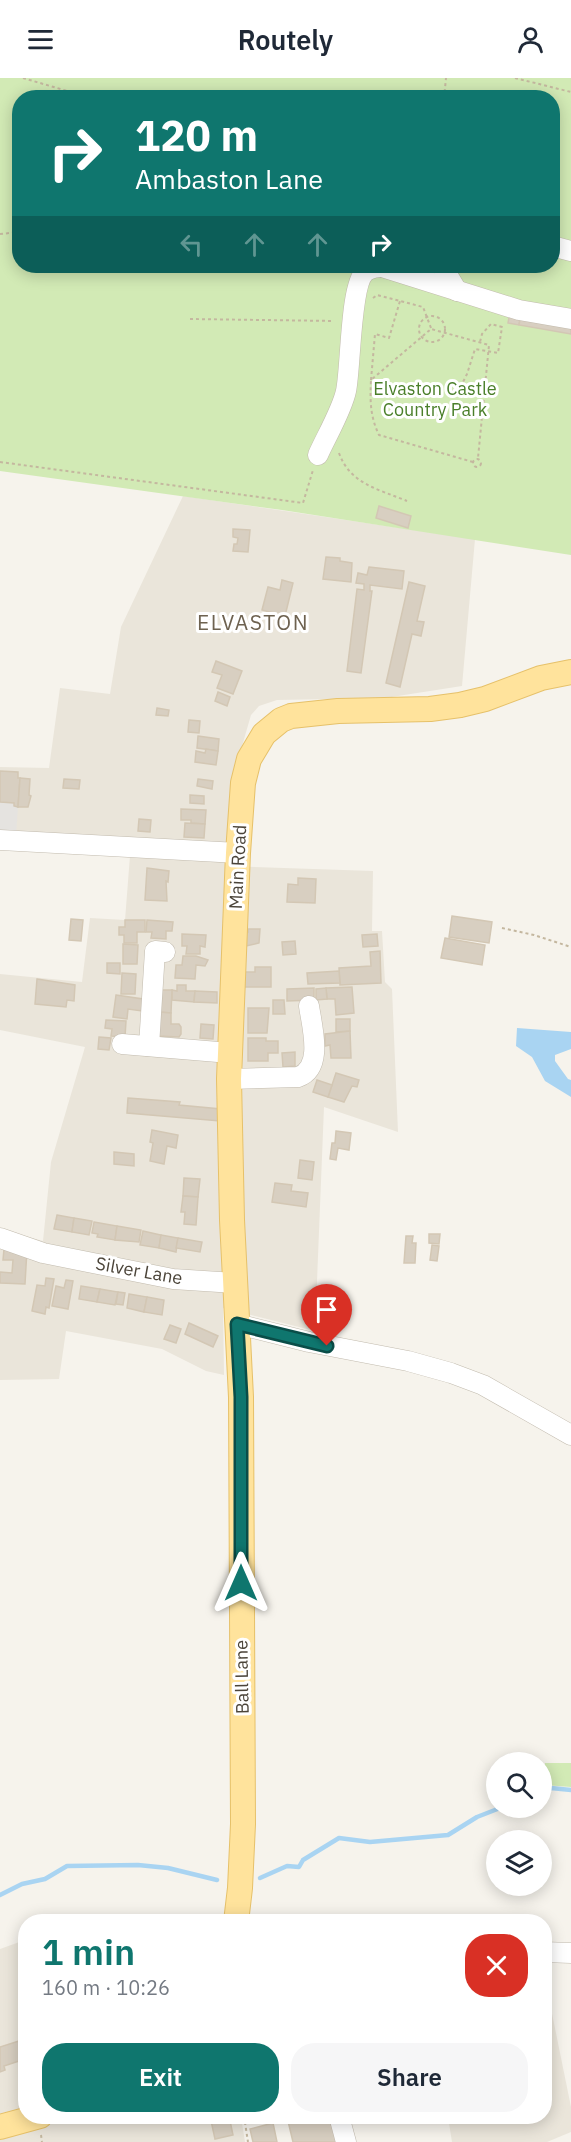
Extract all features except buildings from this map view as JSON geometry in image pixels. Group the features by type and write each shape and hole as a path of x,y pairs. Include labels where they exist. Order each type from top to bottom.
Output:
{"main road":[{"name":"Main Road","path":"237,1324 229,1079 238,853 243,783 249,759 264,734 281,720 305,713 429,709 460,705 485,699 541,678 571,672"},
{"name":"Ball Lane","path":"237,1324 241,1397 244,1753 240,1888 237,1914"},
{"path":"0,2127 18,2122"}],"street":[{"path":"318,455 346,392 352,322 359,282 364,273"},
{"path":"407,273 519,310 571,319"},
{"path":"446,273 457,291"},
{"path":"0,840 238,853"},
{"path":"165,951 155,951 136,1050 230,1053"},
{"path":"229,1079 298,1077 307,1072 314,1059 309,1006"},
{"name":"Silver Lane","path":"0,1238 43,1253 173,1279 235,1283"},
{"path":"237,1324 332,1348 408,1361 451,1372 483,1385 571,1435"},
{"path":"552,1953 571,1953"},
{"path":"341,2124 346,2142"}],"path":[{"path":"23,78 64,90"},
{"path":"515,78 571,92"},
{"path":"369,300 377,295 423,307 431,329"},
{"path":"400,300 389,338 375,334 369,405 373,423 379,435 480,466 481,461 478,458 489,345 431,329"},
{"path":"432,316 445,323 445,333 434,342 428,342 420,332 420,323 427,317 432,316"},
{"path":"190,319 352,322"},
{"path":"450,392 460,388 475,349 498,353 502,327 491,324 482,334 480,343"},
{"path":"371,380 431,329"},
{"path":"330,428 345,469 364,483 407,501"},
{"path":"0,462 303,503 318,455"},
{"path":"473,462 478,458"},
{"path":"502,928 571,947"},
{"path":"245,2124 248,2142"}],"shaded area":[{"path":"183,496 475,539 462,686 385,698 277,700 259,706 251,715 238,760 227,866 373,871 372,931 382,931 385,982 392,989 398,1132 324,1107 315,1331 223,1308 224,1375 206,1371 162,1349 66,1331 59,1379 0,1380 0,1229 43,1241 51,1162 85,1047 0,1030 0,974 82,982 90,918 125,920 131,843 0,833 0,767 49,768 60,688 110,694 121,627"},
{"path":"0,802 14,803 14,807 18,807 16,835 0,833"},
{"path":"18,1943 18,2124 242,2124 245,2142 0,2142 0,1949"},
{"path":"552,2013 571,2107 571,2132 547,2142 452,2142 449,2124 552,2124"}],"green space":[{"name":"Elvaston Castle Country Park","path":"0,78 571,78 571,555 282,510 0,471"},
{"path":"552,1763 571,1763 571,1787 552,1786"}],"water":[{"path":"517,1028 571,1032 571,1049 555,1055 555,1061 571,1080 571,1097 545,1081 532,1057 516,1046"}],"waterway":[{"path":"552,1788 571,1790"},
{"path":"260,1878 287,1866 299,1867 303,1860 339,1838 370,1842 448,1835 486,1813"},
{"path":"0,1895 22,1884 45,1879 67,1866 138,1865 168,1868 217,1880"}],"district":[{"name":"ELVASTON","path":"253,623"}],"route":[{"path":"241,1583 241,1397 237,1324 327,1346"}]}
